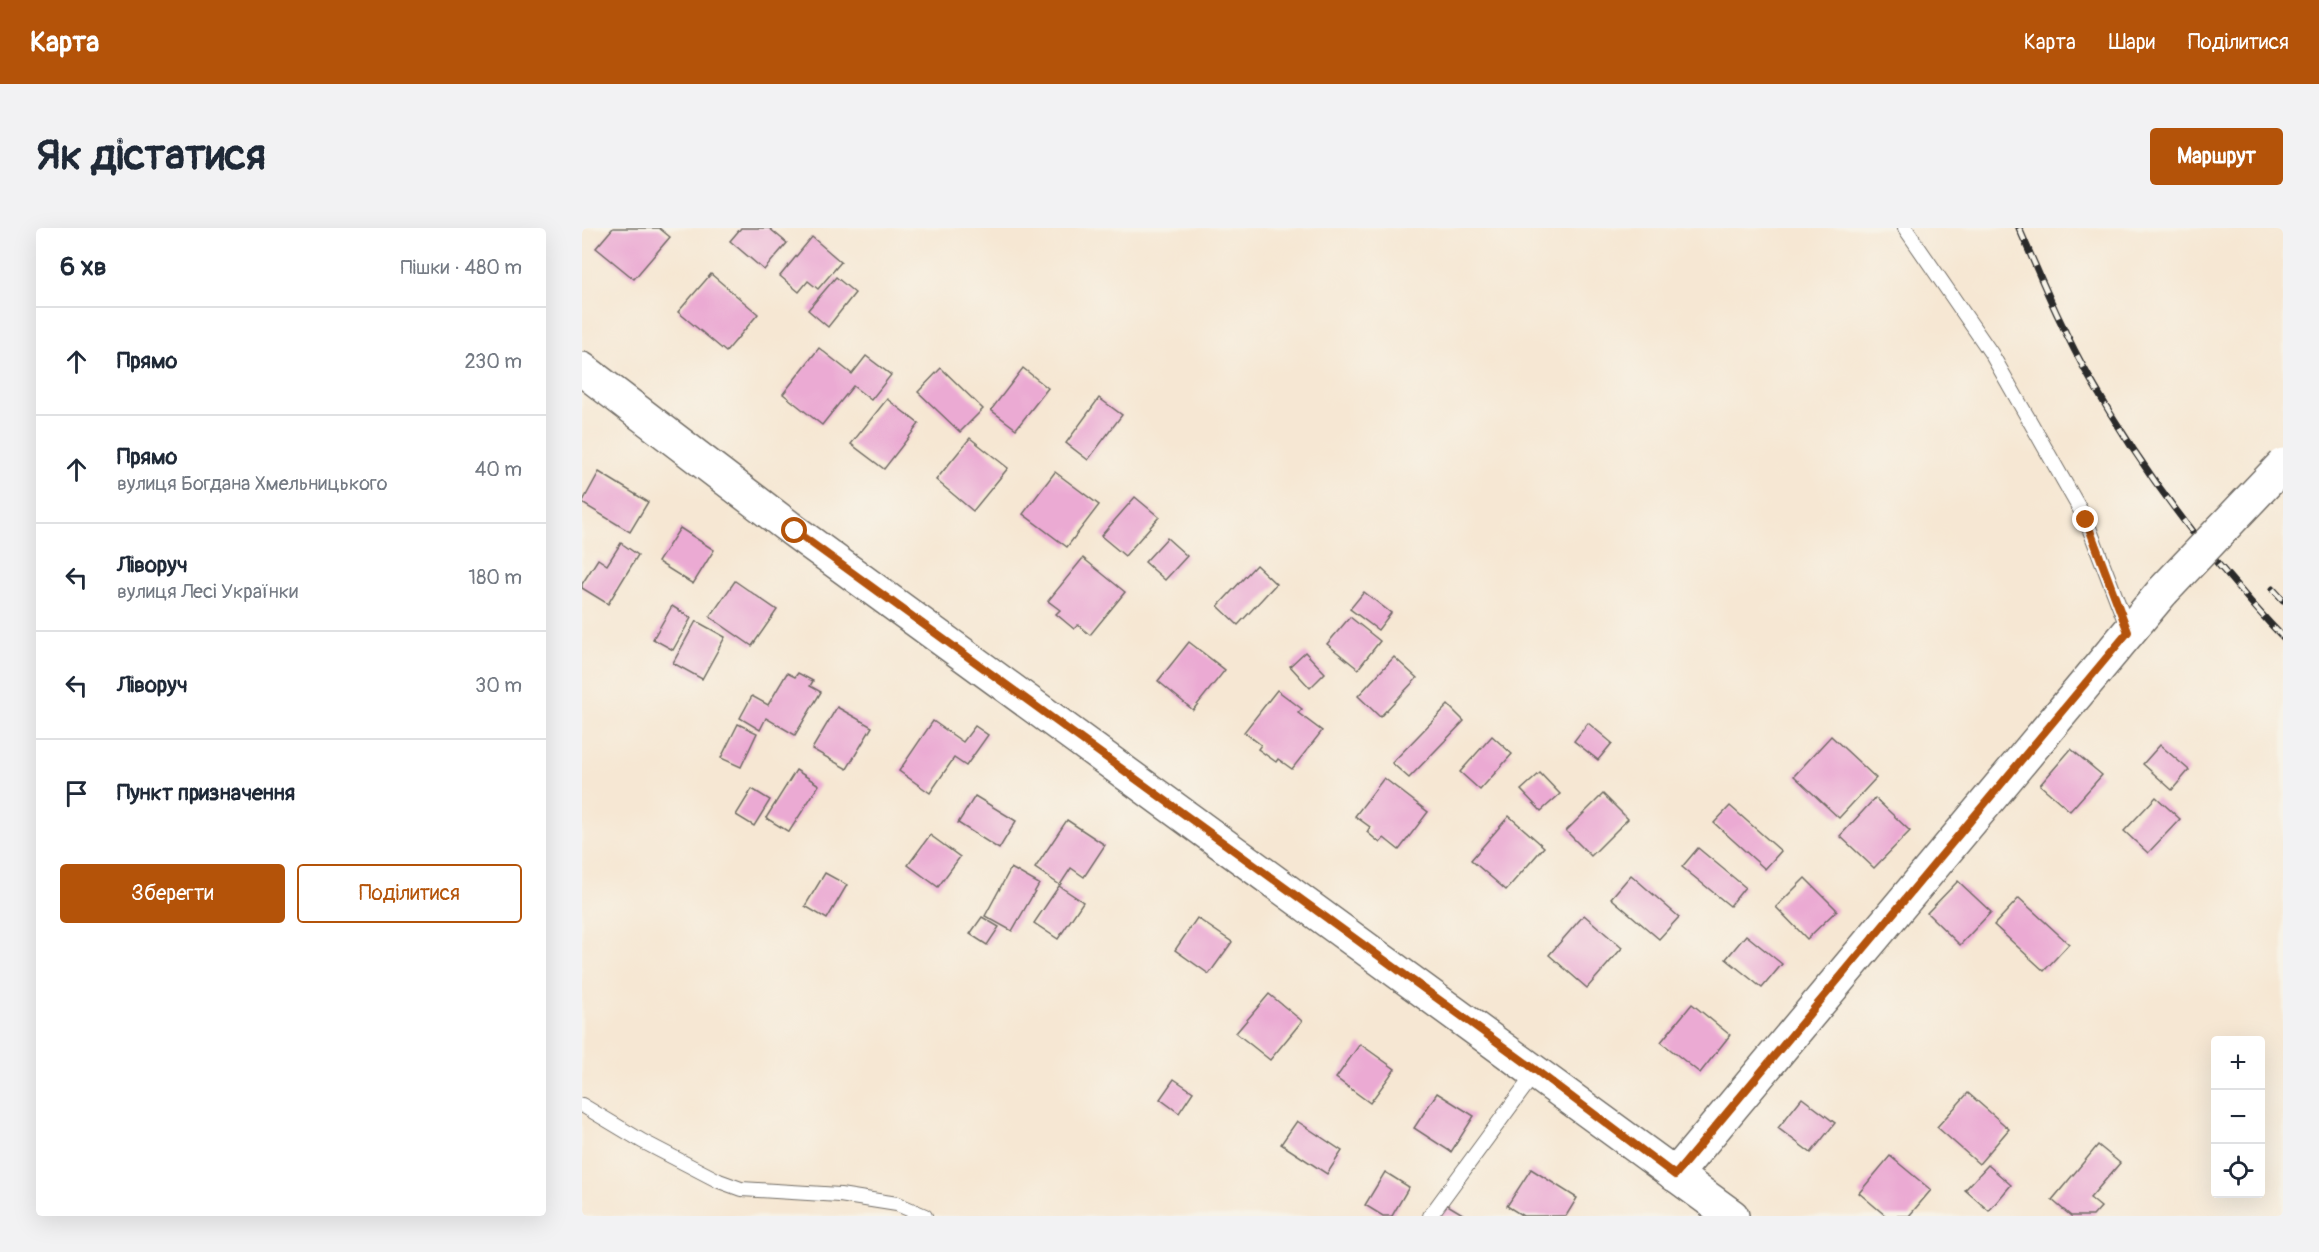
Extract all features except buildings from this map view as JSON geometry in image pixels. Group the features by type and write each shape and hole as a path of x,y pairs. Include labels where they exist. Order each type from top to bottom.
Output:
{"main road":[{"path":"582,369 795,531 1537,1071 1732,1216"},
{"path":"1675,1175 2163,591 2283,465"}],"lane":[{"path":"1905,228 1991,353 2086,520 2128,632"},
{"path":"1430,1216 1537,1071"},
{"path":"582,1106 642,1141 741,1189 840,1195 897,1204 925,1216"}],"railway":[{"path":"2019,228 2052,304 2103,402 2166,497 2201,543 2283,637"},
{"path":"2273,589 2283,600"}],"route":[{"path":"795,531 1537,1071 1675,1175 2128,632 2086,520"}]}
